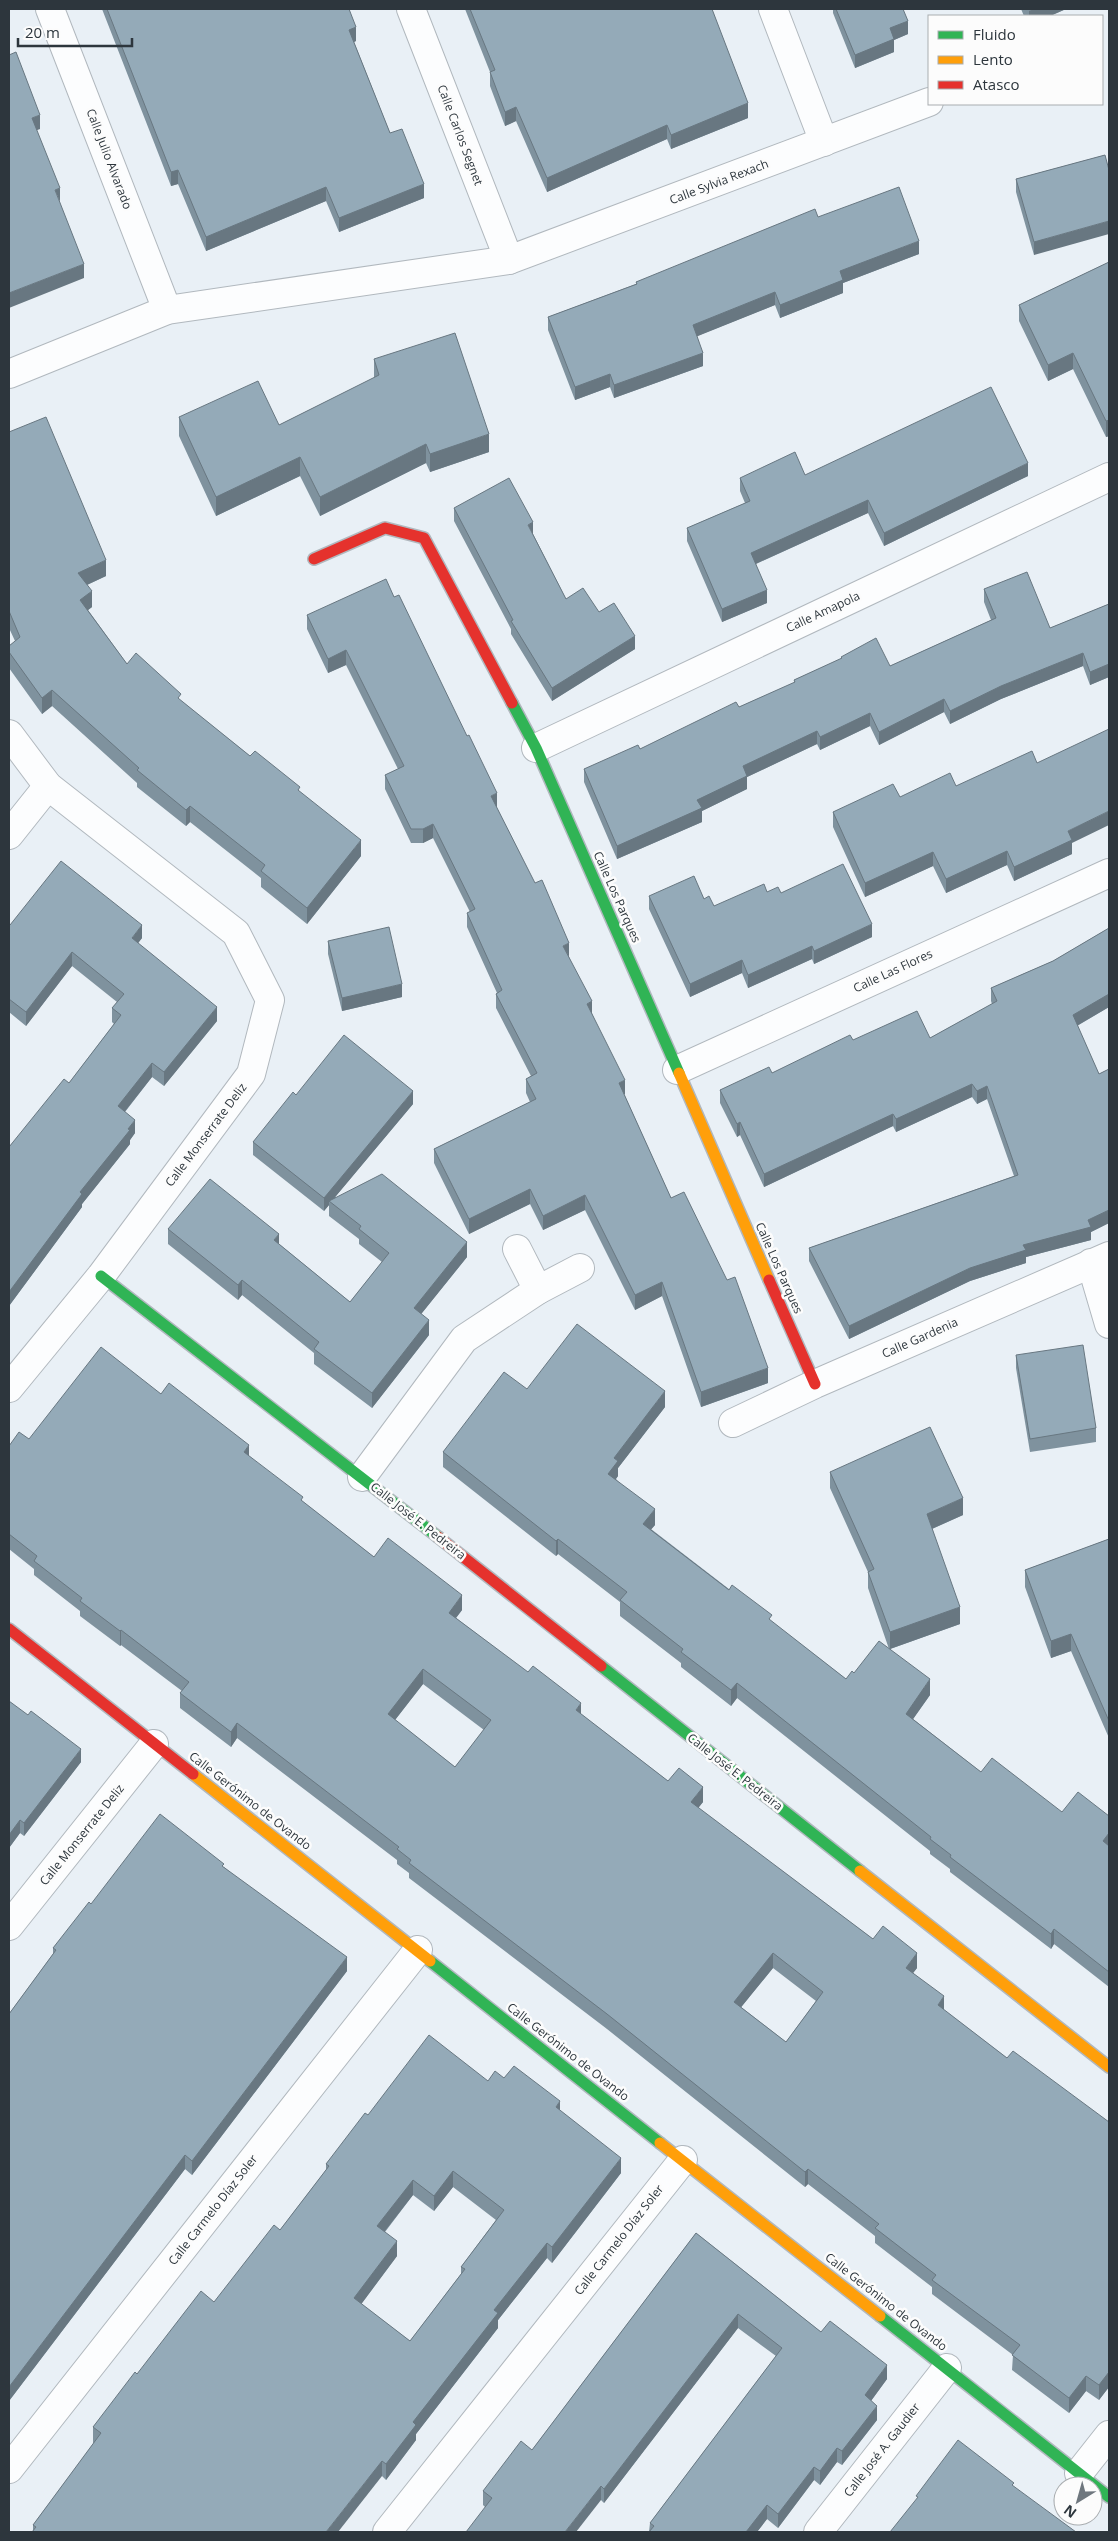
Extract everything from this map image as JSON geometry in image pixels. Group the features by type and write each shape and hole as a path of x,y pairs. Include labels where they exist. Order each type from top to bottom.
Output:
{"street":[{"name":"Calle Julio Alvarado","path":"50,9 166,310"},
{"name":"Calle Carlos Segnet","path":"411,9 508,260"},
{"path":"773,9 824,142"},
{"name":"Calle Sylvia Rexach","path":"9,374 166,310 508,260 928,102"},
{"name":"Calle Amapola","path":"536,748 1109,477"},
{"name":"Calle Los Parques","path":"314,559 385,528 424,538 536,748 815,1384"},
{"name":"Calle Monserrate Deliz","path":"9,734 48,786 236,933 270,1000 251,1074 101,1276 9,1388"},
{"path":"9,835 48,786"},
{"name":"Calle Las Flores","path":"677,1070 1109,873"},
{"path":"517,1249 538,1290"},
{"path":"1100,1259 1109,1324"},
{"name":"Calle Gardenia","path":"733,1423 815,1384 1100,1259"},
{"name":"Calle José E. Pedreira","path":"362,1477 464,1338 538,1290 580,1268"},
{"name":"Calle José E. Pedreira","path":"101,1276 362,1477 1109,2067"},
{"name":"Calle Gerónimo de Ovando","path":"9,1630 418,1950 1109,2497"},
{"name":"Calle Monserrate Deliz","path":"9,1926 154,1744"},
{"name":"Calle Carmelo Díaz Soler","path":"9,2469 418,1950"},
{"name":"Calle Carmelo Díaz Soler","path":"387,2532 683,2160"},
{"name":"Calle José A. Gaudier","path":"818,2532 947,2368"},
{"path":"1079,2473 1109,2435"}],"building":[{"path":"107,9 349,9 356,27 349,30 390,133 402,129 424,184 339,218 326,187 206,237 178,170 171,172"},
{"path":"470,9 712,9 748,103 671,135 667,125 547,178 516,107 505,112 490,72 495,70"},
{"path":"836,9 903,9 908,21 890,28 894,39 855,55"},
{"path":"16,52 40,115 32,118 60,188 55,190 84,264 9,293 9,55"},
{"path":"1105,155 1109,170 1109,221 1034,242 1016,179"},
{"path":"899,187 919,241 840,271 843,280 780,305 775,292 693,325 703,353 614,385 610,374 575,387 548,317 637,284 636,282 815,209 818,217"},
{"path":"1109,262 1109,420 1106,421 1073,353 1048,365 1019,305"},
{"path":"455,333 489,434 430,454 426,444 320,497 300,457 216,497 179,417 258,381 279,425 379,375 374,359"},
{"path":"991,387 1028,463 884,533 868,500 751,553 767,590 722,609 687,528 750,501 740,478 795,452 805,475"},
{"path":"46,417 106,560 78,573 92,591 80,600 127,664 136,653 181,694 178,698 250,756 255,751 300,787 298,790 361,840 307,908 261,871 265,865 190,806 186,810 137,770 139,768 52,690 42,698 9,652 9,646 20,637 9,611 9,432"},
{"path":"509,478 533,522 528,525 566,599 583,588 599,612 614,603 635,636 552,688 511,621 513,620 454,508"},
{"path":"1027,572 1050,628 1109,604 1109,664 1090,672 1083,653 1001,686 950,711 944,699 879,732 870,713 820,737 817,731 743,766 747,776 697,800 702,808 617,846 584,769 638,745 640,749 736,702 739,707 795,682 794,680 842,658 876,638 890,666 996,618 984,589"},
{"path":"386,579 394,597 399,595 467,736 469,735 497,793 491,796 535,883 542,880 569,943 563,946 592,1001 587,1004 625,1080 619,1083 671,1198 684,1192 727,1280 735,1277 768,1368 701,1392 662,1282 635,1295 585,1195 543,1216 530,1189 469,1219 434,1149 536,1099 526,1079 537,1073 496,994 502,990 467,913 475,909 433,824 423,829 411,829 385,775 404,766 346,650 328,659 307,615"},
{"path":"1109,729 1109,811 1068,831 1072,840 1014,867 1007,851 946,879 933,852 865,883 833,812 893,784 900,797 950,773 956,786 1032,751 1037,763"},
{"path":"61,861 142,925 132,938 217,1007 164,1072 152,1063 118,1106 135,1120 128,1129 130,1130 80,1192 82,1194 9,1292 9,1147 64,1079 69,1083 121,1015 112,1008 124,994 72,952 26,1012 9,999 9,923 10,925"},
{"path":"843,864 872,924 814,951 812,946 748,975 742,960 690,984 649,896 694,876 704,899 709,896 714,906 764,884 767,892 778,887 781,893"},
{"path":"389,927 402,984 342,998 328,941"},
{"path":"1109,928 1109,994 1073,1015 1099,1074 1109,1069 1109,1210 1088,1220 1091,1227 1023,1245 1026,1250 970,1268 849,1326 809,1248 1018,1175 987,1086 977,1091 972,1084 896,1119 893,1114 764,1174 740,1122 737,1124 720,1090 769,1067 772,1073 850,1035 853,1040 917,1011 930,1038 997,1001 991,988 1053,961"},
{"path":"344,1035 413,1091 324,1198 253,1142 293,1092 296,1095"},
{"path":"382,1174 467,1242 414,1308 429,1320 372,1393 314,1349 319,1342 242,1280 238,1285 168,1229 210,1179 279,1234 274,1240 350,1302 389,1253 359,1229 361,1226 329,1201"},
{"path":"577,1324 665,1391 614,1458 618,1461 608,1474 655,1509 643,1524 729,1590 732,1585 772,1615 769,1619 846,1679 852,1671 854,1673 879,1641 930,1679 906,1714 981,1772 992,1758 1062,1812 1078,1792 1109,1816 1109,1833 1103,1841 1109,1846 1109,1972 1054,1929 1051,1934 950,1857 951,1855 930,1839 931,1837 737,1683 731,1690 681,1652 683,1649 620,1600 627,1592 558,1539 556,1541 443,1452 504,1372 527,1389"},
{"path":"1083,1345 1096,1428 1030,1439 1016,1355"},
{"path":"101,1347 161,1394 169,1383 249,1445 244,1452 303,1497 301,1500 374,1557 388,1538 462,1595 449,1613 528,1672 533,1666 581,1703 576,1710 668,1781 679,1768 703,1787 691,1802 873,1939 883,1926 917,1953 906,1968 944,1996 938,2005 1007,2058 1013,2051 1109,2122 1109,2372 1099,2385 1086,2376 1069,2398 1012,2355 1020,2345 932,2280 936,2275 875,2228 879,2224 808,2169 805,2172 607,2014 409,1863 411,1860 397,1849 399,1847 237,1723 231,1732 180,1693 189,1682 80,1601 82,1598 34,1561 37,1556 9,1534 9,1446 19,1432 29,1439","holes":["423,1669 491,1720 455,1767 388,1714","773,1953 823,1992 786,2042 734,2002"]},
{"path":"930,1427 963,1498 927,1514 960,1607 890,1632 868,1572 874,1569 830,1472"},
{"path":"1109,1539 1109,1721 1071,1634 1051,1641 1025,1570"},
{"path":"9,1701 28,1715 31,1711 81,1749 24,1823 20,1820 9,1835"},
{"path":"160,1814 224,1864 222,1866 347,1957 192,2161 185,2155 9,2387 9,2014 56,1950 53,1948 89,1902 91,1904"},
{"path":"429,2035 488,2081 495,2071 504,2078 514,2066 560,2101 556,2107 621,2158 552,2247 547,2243 494,2310 498,2313 413,2422 416,2425 386,2464 382,2461 326,2532 32,2532 36,2527 33,2525 101,2433 93,2427 135,2372 137,2374 201,2291 214,2302 274,2225 280,2230 329,2166 326,2164 365,2113 368,2115","holes":["453,2171 504,2210 461,2267 465,2269 410,2341 354,2298 397,2241 377,2226 413,2180 434,2196"]},
{"path":"696,2233 821,2332 830,2321 887,2365 865,2395 877,2406 842,2451 837,2448 820,2471 814,2467 778,2514 767,2505 746,2532 649,2532 654,2526 650,2523 782,2348 738,2314 604,2489 601,2486 565,2532 466,2532 492,2498 483,2491 521,2441 532,2450"},
{"path":"958,2440 1014,2483 1012,2485 1053,2515 1053,2526 1068,2526 1076,2532 890,2532 918,2497 916,2496"}],"traffic: fast":[{"path":"512,703 536,748 679,1073"},
{"path":"101,1276 438,1537"},
{"path":"601,1666 860,1871"},
{"path":"430,1961 660,2143"},
{"path":"880,2316 1109,2497"}],"traffic: slow":[{"path":"679,1073 769,1280"},
{"path":"193,1774 430,1961"},
{"path":"860,1871 1109,2067"},
{"path":"660,2143 880,2316"}],"traffic: jam":[{"path":"314,559 385,528 424,538 512,703"},
{"path":"769,1280 815,1384"},
{"path":"438,1537 601,1666"},
{"path":"9,1629 193,1774"}]}
